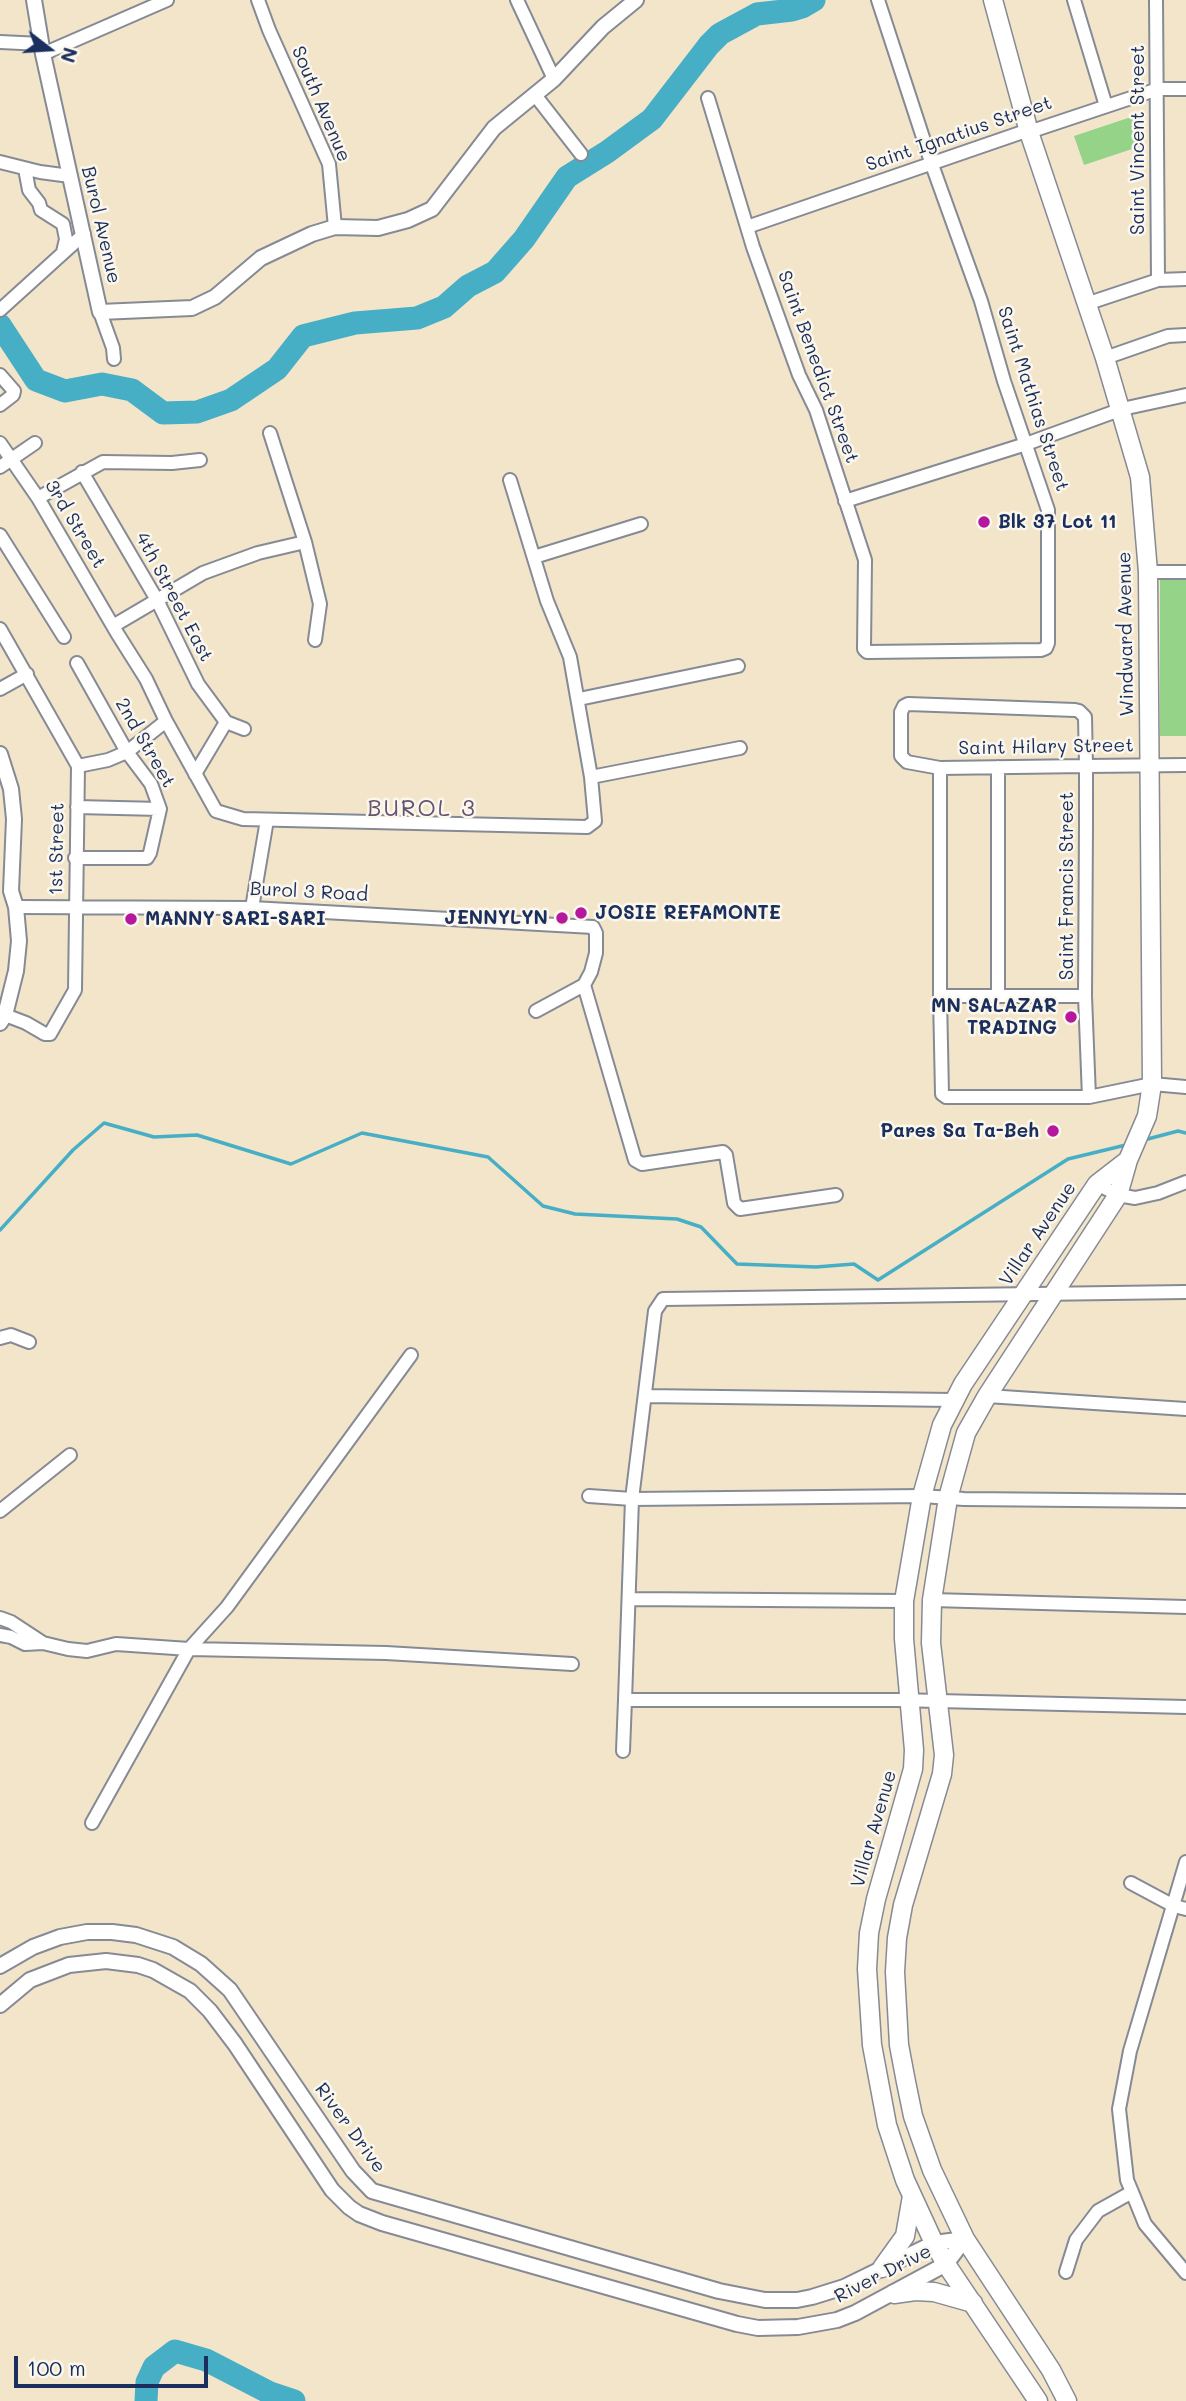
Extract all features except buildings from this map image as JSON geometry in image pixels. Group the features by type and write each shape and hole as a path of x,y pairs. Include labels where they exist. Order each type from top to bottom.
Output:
{"main road":[{"name":"Windward Avenue","path":"993,0 1029,132 1122,409 1140,477 1148,572 1152,1089 1147,1116 1128,1160"},
{"name":"Villar Avenue","path":"1038,2401 946,2264 912,2196 887,2124 878,2084 869,2008 869,1933 913,1769 904,1601 922,1496 942,1425 953,1400 1097,1184 1128,1160"},
{"path":"1067,2401 1051,2370 965,2238 932,2169 913,2116 899,2046 896,1950 903,1905 942,1774 944,1755 931,1643 932,1600 948,1498 966,1433 1118,1195 1128,1160"},
{"path":"882,2268 905,2236 912,2196"},
{"path":"894,2294 934,2292 973,2302"}],"street":[{"name":"Burol Avenue","path":"34,0 42,49 100,312 192,309 215,297 261,258 312,234 335,227 378,228 408,220 432,209 494,128 554,79 603,27 636,0"},
{"path":"0,42 42,49 167,0"},
{"name":"South Avenue","path":"258,0 268,30 329,164 335,227"},
{"path":"517,0 554,79"},
{"name":"Saint Mathias Street","path":"867,652 1041,650 1046,648 1048,643 1048,510 1004,381 981,301 931,162 878,0"},
{"path":"1074,0 1106,106"},
{"name":"Saint Vincent Street","path":"1156,0 1158,280"},
{"name":"Saint Ignatius Street","path":"747,227 931,162 1158,89 1186,89"},
{"path":"535,95 582,154"},
{"name":"Saint Benedict Street","path":"708,98 747,227 799,375 816,410 865,560 863,645 867,652"},
{"path":"0,162 70,176"},
{"path":"25,169 29,190 41,210 64,226 66,239 63,252"},
{"path":"3,307 84,234"},
{"path":"1086,304 1158,280 1186,279"},
{"path":"100,312 113,348 114,359"},
{"path":"1105,358 1168,335 1186,335"},
{"path":"0,375 13,387 13,395 0,405"},
{"path":"845,501 1026,444 1122,409 1186,395"},
{"path":"270,433 306,542 320,604 315,640"},
{"name":"3rd Street","path":"0,443 38,498 146,679 194,774 216,811 236,819 587,827 594,821 595,812 591,777"},
{"path":"0,467 35,443"},
{"path":"38,498 103,462 172,463 200,460"},
{"name":"4th Street East","path":"82,472 157,600 198,684 226,722"},
{"path":"510,480 547,601 570,657 591,777 740,748"},
{"path":"534,557 641,524"},
{"path":"0,535 64,637"},
{"path":"113,626 203,573 258,553 306,542"},
{"path":"1148,572 1186,572"},
{"path":"0,629 78,766 108,760 127,752 166,721"},
{"name":"2nd Street","path":"75,858 146,858 150,853 160,809 150,784 127,752 77,663"},
{"path":"579,698 738,666"},
{"path":"0,689 27,674"},
{"name":"Saint Hilary Street","path":"1085,717 1075,710 908,704 901,712 901,756 907,762 940,768 1186,765"},
{"name":"Saint Francis Street","path":"1085,717 1085,996 1089,1097"},
{"path":"194,774 226,722 244,729"},
{"path":"0,754 11,789 14,819 6,891 16,907 19,942 16,971 2,1019"},
{"name":"1st Street","path":"2,1019 26,1023 50,1034 75,990 78,766"},
{"path":"998,767 998,996"},
{"path":"940,768 942,1094 946,1097 1089,1097 1186,1087"},
{"path":"77,807 160,809"},
{"path":"252,908 267,820"},
{"name":"Burol 3 Road","path":"16,907 252,908 587,925 593,927 596,933 596,953 584,985"},
{"path":"536,1011 584,985 635,1160 642,1164 723,1152 726,1155 734,1203 740,1209 835,1195"},
{"path":"940,996 1085,996"},
{"path":"1097,1184 1118,1195 1135,1198 1158,1193 1186,1182"},
{"path":"623,1751 632,1499 655,1311 663,1299 1186,1292"},
{"path":"0,1338 11,1335 30,1342"},
{"path":"92,1823 190,1649 227,1607 411,1354"},
{"path":"645,1396 953,1400"},
{"path":"988,1396 1186,1409"},
{"path":"0,1511 70,1455"},
{"path":"589,1496 632,1499 922,1496 1186,1501"},
{"path":"629,1599 904,1601"},
{"path":"932,1600 1186,1607"},
{"path":"0,1618 43,1643 68,1650 87,1651 116,1644 190,1649 386,1653 572,1664"},
{"path":"0,1635 25,1644 43,1643"},
{"path":"625,1700 911,1700 1186,1707"},
{"path":"1186,1862 1180,1907 1130,2051 1119,2109 1127,2180 1145,2224 1186,2273"},
{"path":"1132,1883 1180,1907"},
{"name":"River Drive","path":"0,1966 48,1941 99,1931 148,1938 173,1947 212,1972 230,1990 353,2171 368,2188 750,2299 780,2301 812,2297 844,2287 934,2243 965,2238"},
{"name":"River Drive","path":"0,2005 30,1980 60,1968 106,1961 138,1965 178,1983 199,1999 222,2026 340,2199 359,2214 382,2223 709,2317 758,2328 798,2328 837,2320 894,2294 946,2264 965,2238"},
{"path":"1066,2272 1076,2241 1098,2210 1132,2192"}],"green space":[{"path":"1134,116 1144,145 1084,165 1074,136"},
{"path":"1160,577 1186,577 1186,736 1160,736"}],"waterway":[{"path":"0,325 36,380 65,391 102,384 132,390 163,413 197,412 231,400 277,369 303,336 355,323 417,318 444,307 468,286 495,272 524,239 567,177 652,119 720,34 757,14 792,10 814,0"},
{"path":"0,1230 73,1150 104,1123 154,1137 197,1135 291,1164 362,1133 488,1157 543,1206 575,1214 677,1219 701,1227 737,1264 816,1267 854,1264 878,1280 1068,1159 1130,1144"},
{"path":"1144,1140 1178,1131 1186,1133"},
{"path":"146,2401 147,2382 154,2367 175,2351 206,2360 270,2393 294,2401"}],"place":[{"name":"Blk 37 Lot 11","path":"984,522"},
{"name":"JOSIE REFAMONTE","path":"581,913"},
{"name":"JENNYLYN","path":"562,918"},
{"name":"MANNY SARI-SARI","path":"131,919"},
{"name":"MN SALAZAR TRADING","path":"1071,1017"},
{"name":"Pares Sa Ta-Beh","path":"1053,1131"}],"district":[{"name":"BUROL 3","path":"422,809"}]}
